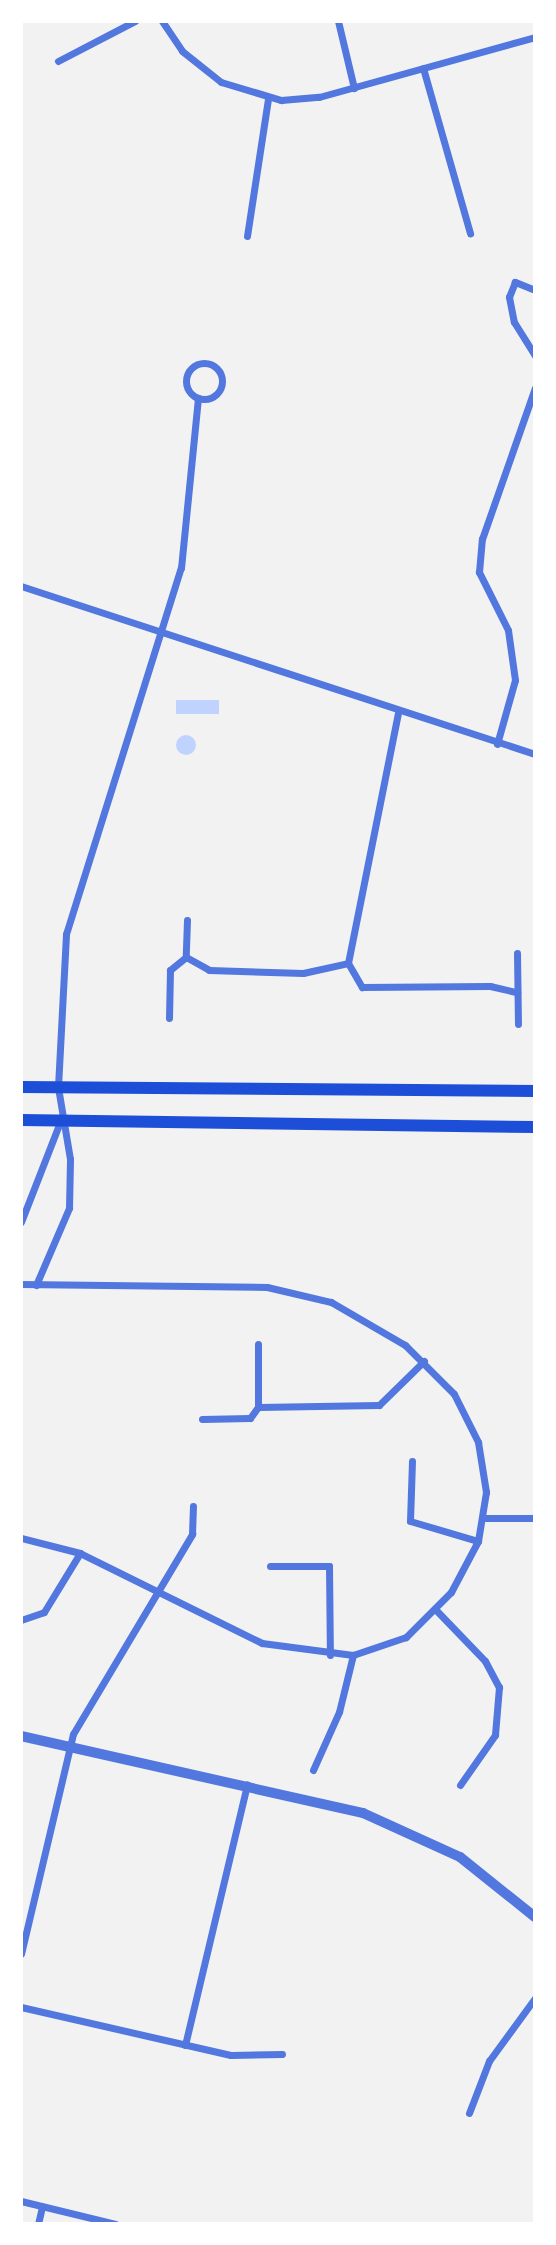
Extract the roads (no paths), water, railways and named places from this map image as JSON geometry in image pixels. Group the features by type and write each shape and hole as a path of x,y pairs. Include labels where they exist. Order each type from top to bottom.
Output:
{"main road":[{"path":"21,1087 535,1091"},
{"path":"21,1120 535,1127"}],"street":[{"path":"58,61 135,21"},
{"path":"163,21 200,68 233,88 268,98 319,97 535,37"},
{"path":"338,21 354,88"},
{"path":"423,68 470,233"},
{"path":"247,236 268,98"},
{"path":"535,290 515,282 509,297 514,322 535,356"},
{"path":"210,363 221,373 222,387 212,397 198,398 188,389 187,375 196,365 210,363"},
{"path":"497,744 516,680 508,630 479,572 482,539 535,387"},
{"path":"36,1285 69,1208 70,1159 60,1121 58,1087 65,934 160,633 186,537 198,398"},
{"path":"21,586 398,713 535,754"},
{"path":"398,713 377,834 360,877 360,921 348,963 362,987 491,986 517,992"},
{"path":"169,1018 170,970 186,957 187,920"},
{"path":"517,953 518,1024"},
{"path":"186,957 209,970 303,973 348,963"},
{"path":"21,1222 60,1121"},
{"path":"21,1284 300,1292 371,1322 424,1361 454,1394 478,1442 484,1518 478,1541 463,1574 435,1609 387,1647 353,1655 331,1655 252,1639 80,1552 21,1538"},
{"path":"202,1419 250,1418 258,1407 258,1344"},
{"path":"258,1407 379,1405 424,1361"},
{"path":"412,1461 410,1521 478,1541"},
{"path":"21,1954 70,1747 83,1711 192,1534 193,1506"},
{"path":"484,1518 535,1518"},
{"path":"21,1620 44,1612 80,1552"},
{"path":"270,1566 329,1566 331,1655"},
{"path":"435,1609 485,1661 501,1703 495,1734 460,1785"},
{"path":"313,1770 339,1712 353,1655"},
{"path":"21,1736 247,1784 363,1813 425,1838 535,1917"},
{"path":"185,2045 247,1784"},
{"path":"469,2113 489,2061 535,1998"},
{"path":"21,2007 254,2058 282,2054"},
{"path":"21,2201 115,2224"},
{"path":"38,2224 42,2206"}],"water":[{"path":"176,700 219,700 219,714 176,714"},
{"path":"182,735 190,735 196,745 190,755 182,755 176,749 176,741"}]}
